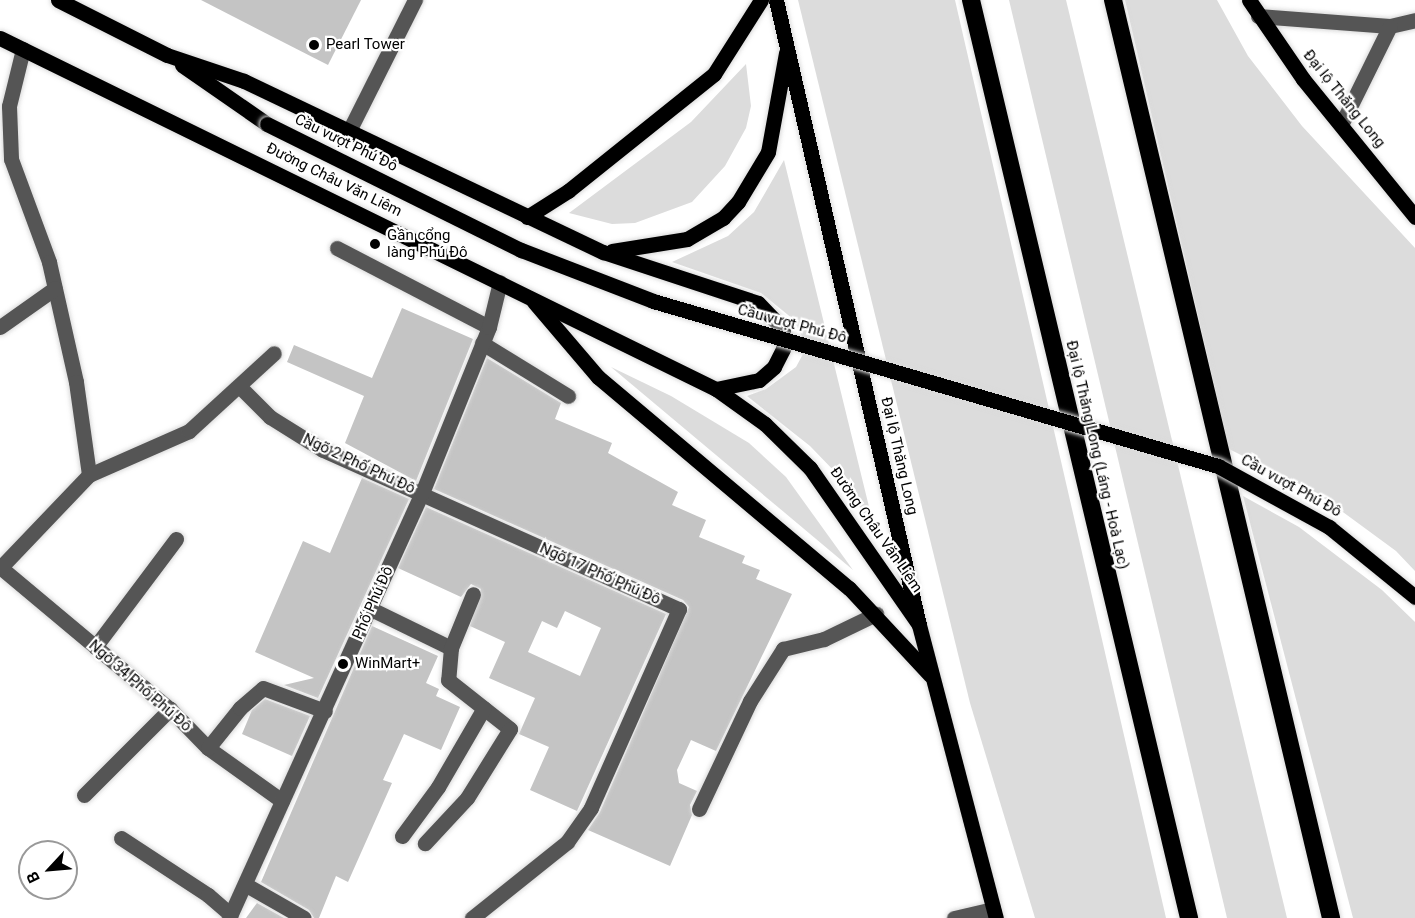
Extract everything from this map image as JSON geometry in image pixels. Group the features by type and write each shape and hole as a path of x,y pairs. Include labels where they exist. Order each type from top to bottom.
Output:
{"highway":[{"name":"Đại lộ Thăng Long (Láng - Hoà Lạc)","path":"971,0 1189,918"},
{"path":"1113,0 1331,918"}],"main road":[{"path":"58,0 167,55 244,81 603,252 758,303 774,315 783,329 783,349 774,367 759,380 716,389"},
{"path":"527,217 568,191 714,74 761,0"},
{"name":"Đại lộ Thăng Long","path":"776,0 919,625 994,914"},
{"name":"Đại lộ Thăng Long","path":"1250,0 1258,16 1415,217"},
{"name":"Đường Châu Văn Liêm","path":"0,38 716,389 765,424 810,468 919,625"},
{"path":"603,252 647,249 687,239 723,218 738,202 768,152 787,47"},
{"name":"Cầu vượt Phú Đô","path":"167,55 267,124 521,250 653,301 1218,466 1329,527 1415,597"},
{"path":"530,297 598,377 876,614 933,678"}],"street":[{"path":"350,131 415,0"},
{"path":"1258,16 1390,26 1415,20"},
{"path":"1342,123 1390,26"},
{"path":"23,49 9,106 11,159 55,288 89,475"},
{"path":"337,248 489,327"},
{"name":"Phố Phú Đô","path":"230,917 248,886 282,801 422,494 489,327 500,282"},
{"path":"0,327 55,288"},
{"path":"482,343 568,396"},
{"path":"0,567 89,475 189,431 241,388 274,353"},
{"name":"Ngõ 2 Phố Phú Đô","path":"241,388 291,431 422,494"},
{"name":"Ngõ 17 Phố Phú Đô","path":"422,494 679,609 591,808 567,843 472,918"},
{"path":"95,647 176,539"},
{"name":"Ngõ 34 Phố Phú Đô","path":"0,567 170,709 208,748 282,801"},
{"path":"425,843 467,798 510,729 448,680 451,648 473,594"},
{"path":"370,609 451,648"},
{"path":"699,809 750,701 783,649 824,639 876,614"},
{"path":"208,748 240,708 264,688 325,711"},
{"path":"402,836 438,787 484,708"},
{"path":"84,795 170,709"},
{"path":"120,838 208,895 230,917"},
{"path":"248,886 304,918"},
{"path":"954,918 994,914"}],"shaded area":[{"path":"798,0 955,0 1166,918 1035,918 970,703"},
{"path":"1009,0 1066,0 1287,918 1227,918"},
{"path":"1125,0 1217,0 1248,56 1302,126 1415,248 1415,571 1396,551 1317,493 1229,449"},
{"path":"746,64 751,106 746,128 725,166 692,202 635,223 612,224 569,213 691,122"},
{"path":"784,160 872,519 869,521 838,475 810,446 747,396 766,389 796,367 803,354 802,336 793,319 761,293 672,262 728,236 754,212"},
{"path":"611,367 671,396 749,443 786,477 853,570"},
{"path":"1243,496 1299,527 1382,590 1415,622 1415,918 1353,918"}],"building":[{"name":"Pearl Tower","path":"201,0 361,0 328,65"},
{"path":"402,308 473,339 416,481 345,443 364,396 287,362 294,345 372,378"},
{"path":"487,358 561,403 555,419 612,443 608,453 678,492 672,505 706,520 699,537 745,556 742,563 760,570 756,579 792,594 716,751 691,740 677,770 679,783 697,791 690,805 692,815 670,866 588,830 600,812 689,607 683,600 434,489"},
{"path":"362,478 409,499 318,698 284,685 314,678 255,652 303,541 330,553"},
{"path":"426,507 666,614 577,811 530,790 549,747 519,734 535,698 489,678 505,642 470,626 481,589 471,584 461,597 398,568","holes":["565,611 601,628 580,676 528,652 542,621 557,628"]},
{"path":"372,626 438,656 426,683 439,689 436,696 460,707 441,750 404,734 383,780 392,783 348,882 336,876 319,918 314,918 309,910 261,882"},
{"path":"265,699 310,716 292,756 242,734 252,710"},
{"path":"257,903 284,918 246,918"}],"place":[{"name":"Pearl Tower","path":"314,45"},
{"name":"Gần cổng làng Phú Đô","path":"375,244"},
{"name":"WinMart+","path":"343,664"}]}
